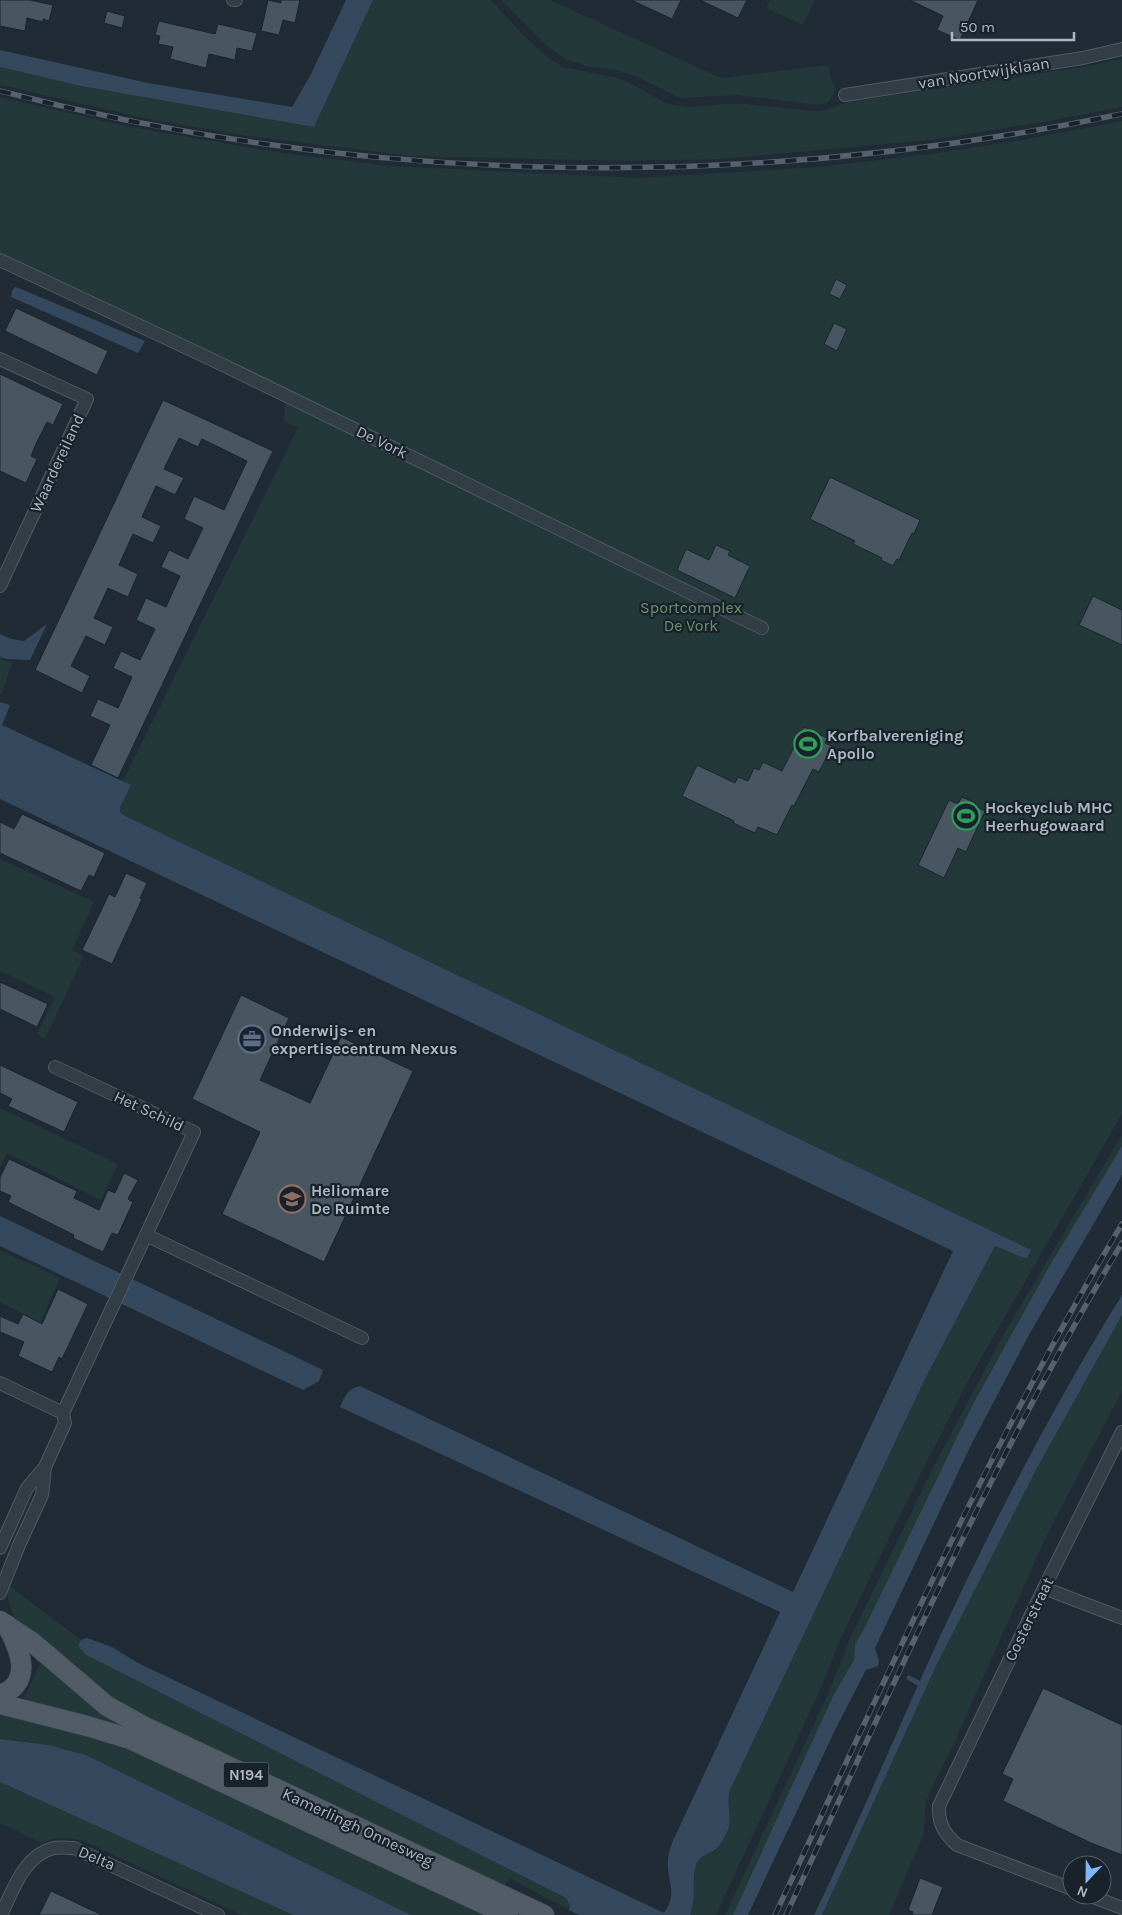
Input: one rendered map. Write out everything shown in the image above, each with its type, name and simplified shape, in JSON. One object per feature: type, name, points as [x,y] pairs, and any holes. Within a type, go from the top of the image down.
[{"type":"main road","name":"N194","points":[[0,1695],[12,1688],[19,1680],[22,1671],[18,1644],[4,1622]]},
{"type":"main road","name":"Kamerlingh Onnesweg","points":[[4,1622],[32,1642],[107,1706],[143,1726],[544,1915]]},
{"type":"main road","name":"Kamerlingh Onnesweg","points":[[0,1704],[130,1739],[508,1915]]},
{"type":"street","name":"van Noortwijklaan","points":[[845,95],[1083,58],[1122,49]]},
{"type":"street","name":"De Vork","points":[[1,262],[235,371],[762,628]]},
{"type":"street","name":"Waardereiland","points":[[0,359],[87,399],[0,586]]},
{"type":"street","name":"Het Schild","points":[[0,1548],[27,1488],[45,1467],[65,1423],[63,1413],[194,1132],[55,1067]]},
{"type":"street","points":[[146,1235],[362,1338]]},
{"type":"street","points":[[0,1383],[63,1413]]},
{"type":"street","name":"Costerstraat","points":[[1062,1885],[957,1845],[943,1830],[939,1818],[939,1806],[1122,1432]]},
{"type":"street","name":"Het Schild","points":[[0,1593],[19,1545],[42,1496],[45,1467]]},
{"type":"street","points":[[1044,1588],[1122,1618]]},
{"type":"street","name":"Delta","points":[[1,1915],[23,1872],[31,1861],[43,1852],[55,1848],[74,1848],[218,1915]]},
{"type":"green space","points":[[373,0],[491,0],[523,35],[550,59],[563,67],[628,82],[668,104],[692,107],[746,104],[812,111],[826,110],[848,102],[1083,67],[1122,59],[1122,107],[931,140],[720,159],[627,161],[411,156],[248,136],[143,118],[0,85],[0,67],[81,86],[314,127]]},
{"type":"green space","points":[[501,0],[550,0],[721,78],[829,65],[831,80],[836,89],[828,103],[819,105],[737,95],[680,98],[635,76],[606,68],[589,67],[567,60],[548,47]]},
{"type":"green space","points":[[770,0],[815,0],[803,25],[766,8]]},
{"type":"green space","name":"Sportcomplex De Vork","points":[[0,97],[130,127],[276,152],[390,166],[640,178],[818,167],[937,153],[1022,140],[1122,121],[1122,1114],[969,1379],[902,1511],[838,1644],[823,1684],[716,1915],[690,1915],[693,1902],[694,1877],[698,1861],[719,1846],[726,1832],[730,1820],[728,1801],[730,1790],[926,1377],[995,1246],[1024,1258],[106,815],[298,428],[284,421],[286,398],[0,260]]},
{"type":"green space","points":[[0,659],[12,663],[2,694],[0,694]]},
{"type":"green space","points":[[0,859],[94,902],[72,950],[84,956],[45,1039],[37,1034],[55,997],[0,971]]},
{"type":"green space","points":[[0,1108],[118,1164],[101,1200],[7,1153],[0,1168]]},
{"type":"green space","points":[[1122,1135],[1122,1146],[1047,1270],[973,1404],[855,1644],[854,1660],[834,1694],[747,1888],[733,1915],[725,1915],[829,1692],[853,1632],[934,1466],[1006,1330]]},
{"type":"green space","points":[[0,1250],[60,1278],[40,1322],[0,1302]]},
{"type":"green space","points":[[1122,1315],[1122,1391],[1045,1539],[955,1741],[926,1800],[923,1836],[889,1915],[822,1915],[936,1666],[1036,1470]]},
{"type":"green space","points":[[8,1585],[81,1640],[78,1646],[86,1655],[566,1898],[570,1906],[569,1910],[509,1878],[503,1889],[137,1718],[19,1623],[10,1605]]},
{"type":"green space","points":[[43,1657],[151,1736],[22,1703]]},
{"type":"green space","points":[[0,1710],[114,1740],[484,1912],[483,1915],[411,1915],[86,1755],[49,1745],[0,1739]]},
{"type":"green space","points":[[0,1782],[293,1915],[241,1915],[84,1841],[62,1838],[41,1843],[0,1823]]},
{"type":"water","points":[[346,0],[373,0],[314,127],[81,86],[0,67],[0,50],[148,83],[292,107],[310,76]]},
{"type":"water","points":[[15,287],[145,341],[138,353],[11,297]]},
{"type":"water","points":[[47,624],[30,660],[0,657],[0,634],[24,641]]},
{"type":"water","points":[[0,702],[10,705],[2,725],[131,785],[120,807],[120,812],[123,815],[1031,1250],[1027,1258],[1024,1258],[995,1246],[926,1377],[730,1790],[728,1801],[730,1821],[727,1832],[718,1847],[702,1857],[696,1865],[690,1915],[579,1915],[569,1910],[570,1906],[566,1898],[86,1655],[78,1646],[81,1640],[87,1638],[112,1647],[138,1663],[664,1913],[671,1899],[668,1859],[672,1843],[780,1612],[340,1407],[349,1391],[360,1386],[793,1592],[953,1251],[0,799]]},
{"type":"water","points":[[1122,1146],[1122,1175],[1030,1333],[972,1443],[875,1648],[879,1661],[878,1666],[866,1670],[836,1728],[748,1915],[733,1915],[834,1694],[854,1660],[855,1644],[973,1404],[1047,1270]]},
{"type":"water","points":[[0,1216],[323,1370],[319,1381],[303,1390],[0,1246]]},
{"type":"water","points":[[1122,1295],[1122,1315],[1036,1470],[936,1666],[822,1915],[814,1915],[983,1546],[1073,1377]]},
{"type":"water","points":[[0,1739],[49,1745],[86,1755],[411,1915],[293,1915],[0,1782]]},
{"type":"building","points":[[0,0],[30,0],[53,5],[49,21],[43,19],[43,22],[27,18],[25,31],[0,26]]},
{"type":"building","points":[[268,0],[281,3],[281,0],[300,0],[295,23],[283,20],[279,35],[261,31]]},
{"type":"building","points":[[631,0],[681,0],[672,19]]},
{"type":"building","points":[[700,0],[747,0],[738,18]]},
{"type":"building","points":[[910,0],[978,0],[960,40],[937,30],[943,16]]},
{"type":"building","points":[[107,11],[125,16],[122,28],[104,23]]},
{"type":"building","points":[[159,21],[215,34],[218,24],[257,33],[252,51],[237,48],[235,60],[209,54],[206,68],[170,59],[173,47],[158,44],[160,36],[155,35]]},
{"type":"building","points":[[836,279],[847,285],[840,299],[829,294]]},
{"type":"building","points":[[16,308],[108,351],[97,375],[5,331]]},
{"type":"building","points":[[834,323],[847,329],[837,351],[824,344]]},
{"type":"building","points":[[0,374],[63,404],[53,425],[47,422],[36,444],[31,456],[37,459],[26,483],[0,471]]},
{"type":"building","points":[[163,400],[273,451],[118,778],[91,765],[110,725],[90,716],[98,699],[118,708],[132,677],[113,668],[121,651],[140,660],[155,629],[136,620],[146,598],[166,607],[180,576],[161,567],[169,550],[188,559],[203,528],[184,519],[194,496],[224,510],[247,461],[202,439],[198,447],[179,438],[164,469],[184,478],[175,495],[156,486],[142,517],[161,526],[153,543],[133,534],[119,565],[138,574],[128,597],[108,588],[94,618],[113,627],[105,645],[86,636],[71,666],[90,676],[82,693],[35,670]]},
{"type":"building","points":[[830,477],[920,520],[899,560],[897,559],[893,566],[881,560],[882,558],[853,544],[855,541],[810,519]]},
{"type":"building","points":[[716,545],[730,551],[728,555],[750,566],[735,598],[677,570],[686,549],[709,560]]},
{"type":"building","points":[[1093,596],[1122,610],[1122,645],[1079,625]]},
{"type":"building","points":[[804,727],[827,738],[825,743],[832,746],[819,772],[813,769],[777,835],[758,827],[755,833],[682,796],[697,765],[735,783],[738,777],[748,781],[754,768],[759,770],[763,762],[782,771]]},
{"type":"building","points":[[962,797],[976,803],[974,806],[985,811],[966,852],[958,848],[944,878],[918,865],[949,800],[958,804]]},
{"type":"building","points":[[22,814],[105,853],[94,877],[89,875],[81,891],[0,853],[0,822],[14,829]]},
{"type":"building","points":[[126,873],[147,883],[140,898],[142,899],[112,964],[82,950],[109,894],[115,897]]},
{"type":"building","points":[[0,982],[48,1004],[37,1027],[0,1009]]},
{"type":"building","points":[[241,995],[289,1018],[260,1080],[310,1103],[341,1037],[413,1071],[324,1262],[222,1214],[260,1132],[192,1099]]},
{"type":"building","points":[[0,1065],[78,1102],[64,1132],[8,1106],[12,1099],[0,1093]]},
{"type":"building","points":[[9,1159],[77,1191],[74,1198],[99,1210],[108,1190],[115,1193],[124,1173],[138,1180],[128,1199],[133,1202],[118,1235],[112,1233],[103,1252],[73,1238],[74,1235],[8,1202],[11,1196],[0,1191],[0,1177]]},
{"type":"building","points":[[58,1289],[88,1304],[62,1359],[59,1357],[52,1372],[18,1356],[24,1342],[0,1332],[0,1316],[18,1324],[23,1314],[42,1324]]},
{"type":"building","points":[[1043,1688],[1122,1725],[1122,1855],[1091,1843],[1003,1801],[1013,1779],[1002,1774]]},
{"type":"building","points":[[920,1878],[943,1887],[932,1915],[912,1915],[913,1912],[908,1910]]},
{"type":"building","points":[[51,1891],[102,1915],[39,1915]]},
{"type":"waterway","points":[[909,1678],[922,1685]]},
{"type":"railway","points":[[0,91],[139,123],[279,146],[419,161],[560,167],[700,166],[841,156],[982,139],[1122,114]]},
{"type":"railway","points":[[775,1915],[898,1652],[983,1478],[1027,1392],[1122,1224]]},
{"type":"railway","points":[[786,1915],[905,1659],[987,1490],[1075,1324],[1122,1243]]},
{"type":"place","name":"Korfbalvereniging Apollo","points":[[808,744]]},
{"type":"place","name":"Hockeyclub MHC Heerhugowaard","points":[[966,816]]},
{"type":"place","name":"Onderwijs- en expertisecentrum Nexus","points":[[252,1039]]},
{"type":"place","name":"Heliomare De Ruimte","points":[[292,1199]]}]
